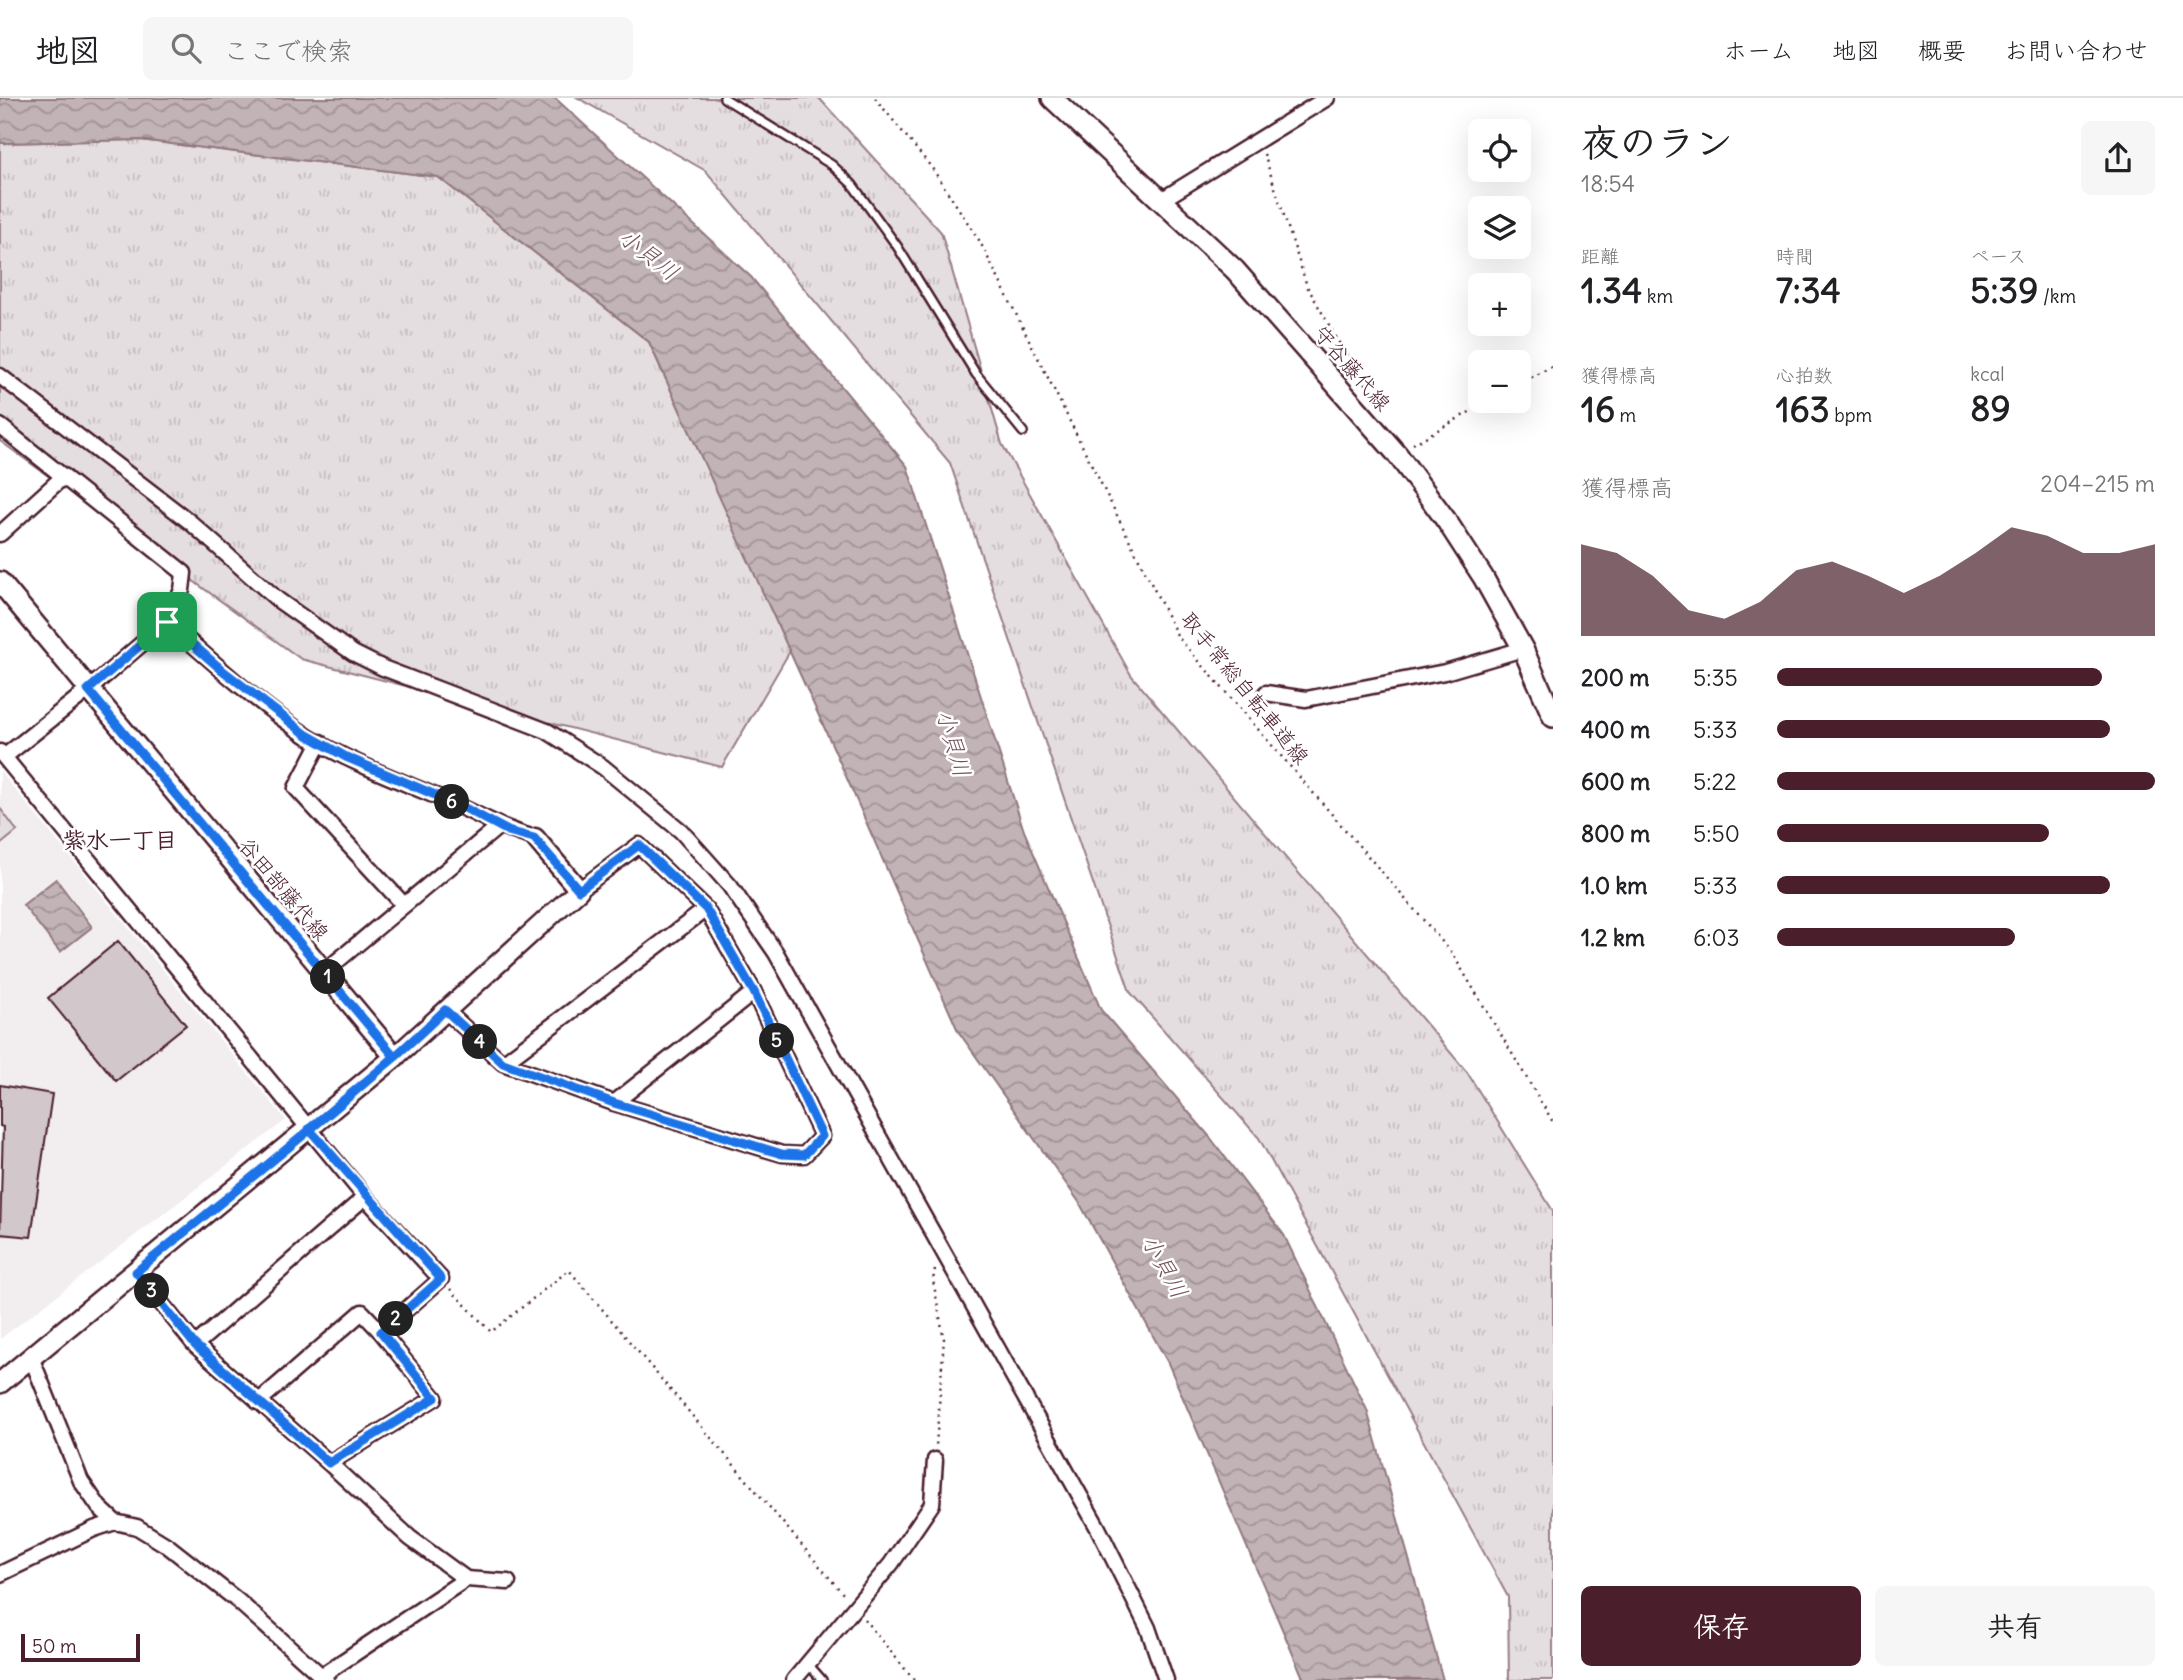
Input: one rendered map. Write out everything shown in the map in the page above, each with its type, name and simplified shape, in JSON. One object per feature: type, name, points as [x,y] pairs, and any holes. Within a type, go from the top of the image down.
[{"type":"main road","name":"守谷藤代線","points":[[1052,98],[1163,199],[1235,270],[1396,454],[1446,520],[1523,649],[1553,717]]},
{"type":"main road","name":"谷田部藤代線","points":[[0,582],[395,1057]]},
{"type":"main road","points":[[0,1383],[395,1057]]},
{"type":"street","points":[[1163,199],[1327,98]]},
{"type":"street","points":[[0,376],[190,522],[278,600],[353,653],[383,668],[547,731],[603,768],[681,831],[730,886],[776,953],[1098,1528],[1148,1628],[1166,1680]]},
{"type":"street","points":[[0,426],[184,573],[182,590],[167,622],[88,690],[2,754],[365,1196],[441,1279],[381,1332]]},
{"type":"street","points":[[0,534],[64,476]]},
{"type":"street","points":[[167,622],[222,670],[320,743],[499,827],[534,838],[579,890]]},
{"type":"street","points":[[1266,693],[1306,699],[1445,672],[1523,649]]},
{"type":"street","points":[[320,743],[296,788],[404,905]]},
{"type":"street","points":[[324,972],[499,827]]},
{"type":"street","points":[[395,1057],[445,1010],[579,890],[639,845],[706,909],[754,992],[822,1136],[804,1155],[782,1154],[614,1103],[503,1063],[445,1010]]},
{"type":"street","points":[[503,1063],[706,909]]},
{"type":"street","points":[[614,1103],[754,992]]},
{"type":"street","points":[[195,1345],[365,1196]]},
{"type":"street","points":[[136,1272],[195,1345],[410,1538],[466,1579],[508,1581]]},
{"type":"street","points":[[258,1402],[362,1312],[435,1398],[329,1463]]},
{"type":"street","points":[[31,1357],[81,1481],[90,1497],[115,1522]]},
{"type":"street","points":[[794,1680],[891,1564],[932,1504],[935,1460]]},
{"type":"street","points":[[0,1574],[94,1529],[115,1522],[137,1527],[168,1546],[238,1601],[324,1678],[466,1579]]},
{"type":"lane","points":[[724,98],[832,165],[852,184],[897,246],[976,374],[1023,432]]},
{"type":"lane","points":[[807,1664],[822,1680]]},
{"type":"path","name":"取手常総自転車道線","points":[[875,98],[932,168],[979,240],[1178,637],[1452,954],[1553,1122]]},
{"type":"path","points":[[1260,139],[1307,286],[1342,348],[1386,414]]},
{"type":"path","points":[[1531,378],[1553,366]]},
{"type":"path","points":[[1396,454],[1468,413]]},
{"type":"path","points":[[935,1460],[944,1339],[933,1280],[940,1244]]},
{"type":"path","points":[[441,1279],[491,1332],[569,1270],[914,1680]]},
{"type":"shaded area","points":[[0,771],[286,1120],[0,1339]]},
{"type":"green space","points":[[578,98],[819,98],[941,232],[1002,444],[1131,675],[1467,1072],[1553,1211],[1553,1680],[1509,1680],[1508,1597],[1259,1138],[1130,992],[950,463],[706,171]]},
{"type":"green space","points":[[140,140],[438,177],[649,342],[790,651],[722,767],[301,659],[0,441],[0,143]]},
{"type":"green space","points":[[0,808],[17,831],[0,845]]},
{"type":"water","name":"小貝川","points":[[0,98],[555,98],[751,277],[907,466],[1024,831],[1101,1010],[1209,1136],[1284,1235],[1367,1410],[1443,1680],[1304,1680],[1168,1363],[1079,1202],[958,1031],[834,749],[649,342],[438,177],[140,140],[0,143]]},
{"type":"water","points":[[56,879],[92,927],[60,952],[23,905]]},
{"type":"building","points":[[118,941],[186,1025],[116,1081],[48,998]]},
{"type":"building","points":[[0,1085],[52,1094],[31,1237],[0,1234],[3,1127],[0,1126]]},
{"type":"district","name":"紫水一丁目","points":[[120,839]]},
{"type":"route","points":[[167,622],[88,690],[395,1057],[309,1129],[365,1196],[441,1279],[381,1332],[435,1398],[329,1463],[195,1345],[136,1272],[309,1129],[378,1072],[395,1057],[445,1010],[503,1063],[614,1103],[782,1154],[804,1155],[822,1136],[754,992],[706,909],[639,845],[579,890],[534,838],[508,831],[461,806],[346,757],[307,735],[222,670],[167,622]]}]
